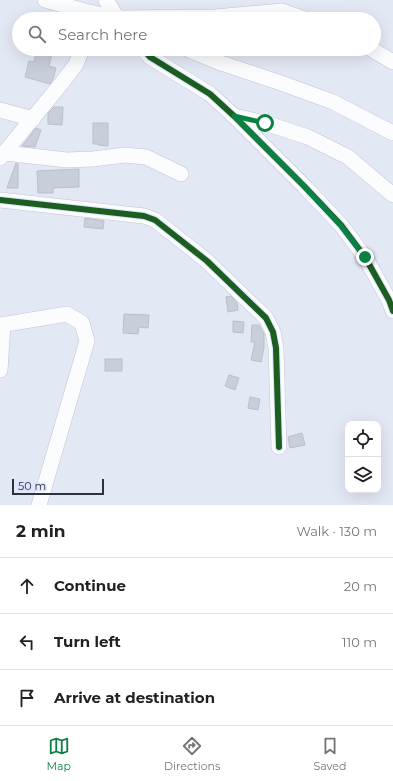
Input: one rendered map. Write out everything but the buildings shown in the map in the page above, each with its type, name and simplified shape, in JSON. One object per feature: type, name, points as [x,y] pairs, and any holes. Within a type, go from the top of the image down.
[{"type":"street","points":[[45,0],[83,12]]},
{"type":"street","points":[[106,0],[113,12]]},
{"type":"street","points":[[271,12],[285,12]]},
{"type":"street","points":[[381,55],[393,62]]},
{"type":"street","points":[[3,156],[61,84],[76,64],[79,56]]},
{"type":"street","points":[[149,56],[210,94],[304,186],[340,225],[365,257],[389,300],[393,311]]},
{"type":"street","points":[[204,56],[334,102],[393,133]]},
{"type":"street","points":[[0,110],[33,119]]},
{"type":"street","points":[[234,116],[265,123],[308,137],[348,157],[393,195]]},
{"type":"street","points":[[3,156],[67,160],[93,159],[125,155],[146,157],[181,174]]},
{"type":"street","points":[[0,200],[144,216],[155,220],[207,261],[266,318],[273,332],[276,348],[279,447]]},
{"type":"street","points":[[0,370],[1,325],[67,314],[82,323],[87,342],[39,505]]},
{"type":"cycle path","points":[[149,56],[210,94],[304,186],[341,225],[365,257],[389,300],[393,311]]},
{"type":"cycle path","points":[[0,200],[144,216],[155,220],[207,261],[266,318],[273,332],[276,348],[279,447]]},
{"type":"route","points":[[265,123],[234,116],[304,186],[340,225],[365,257]]}]
